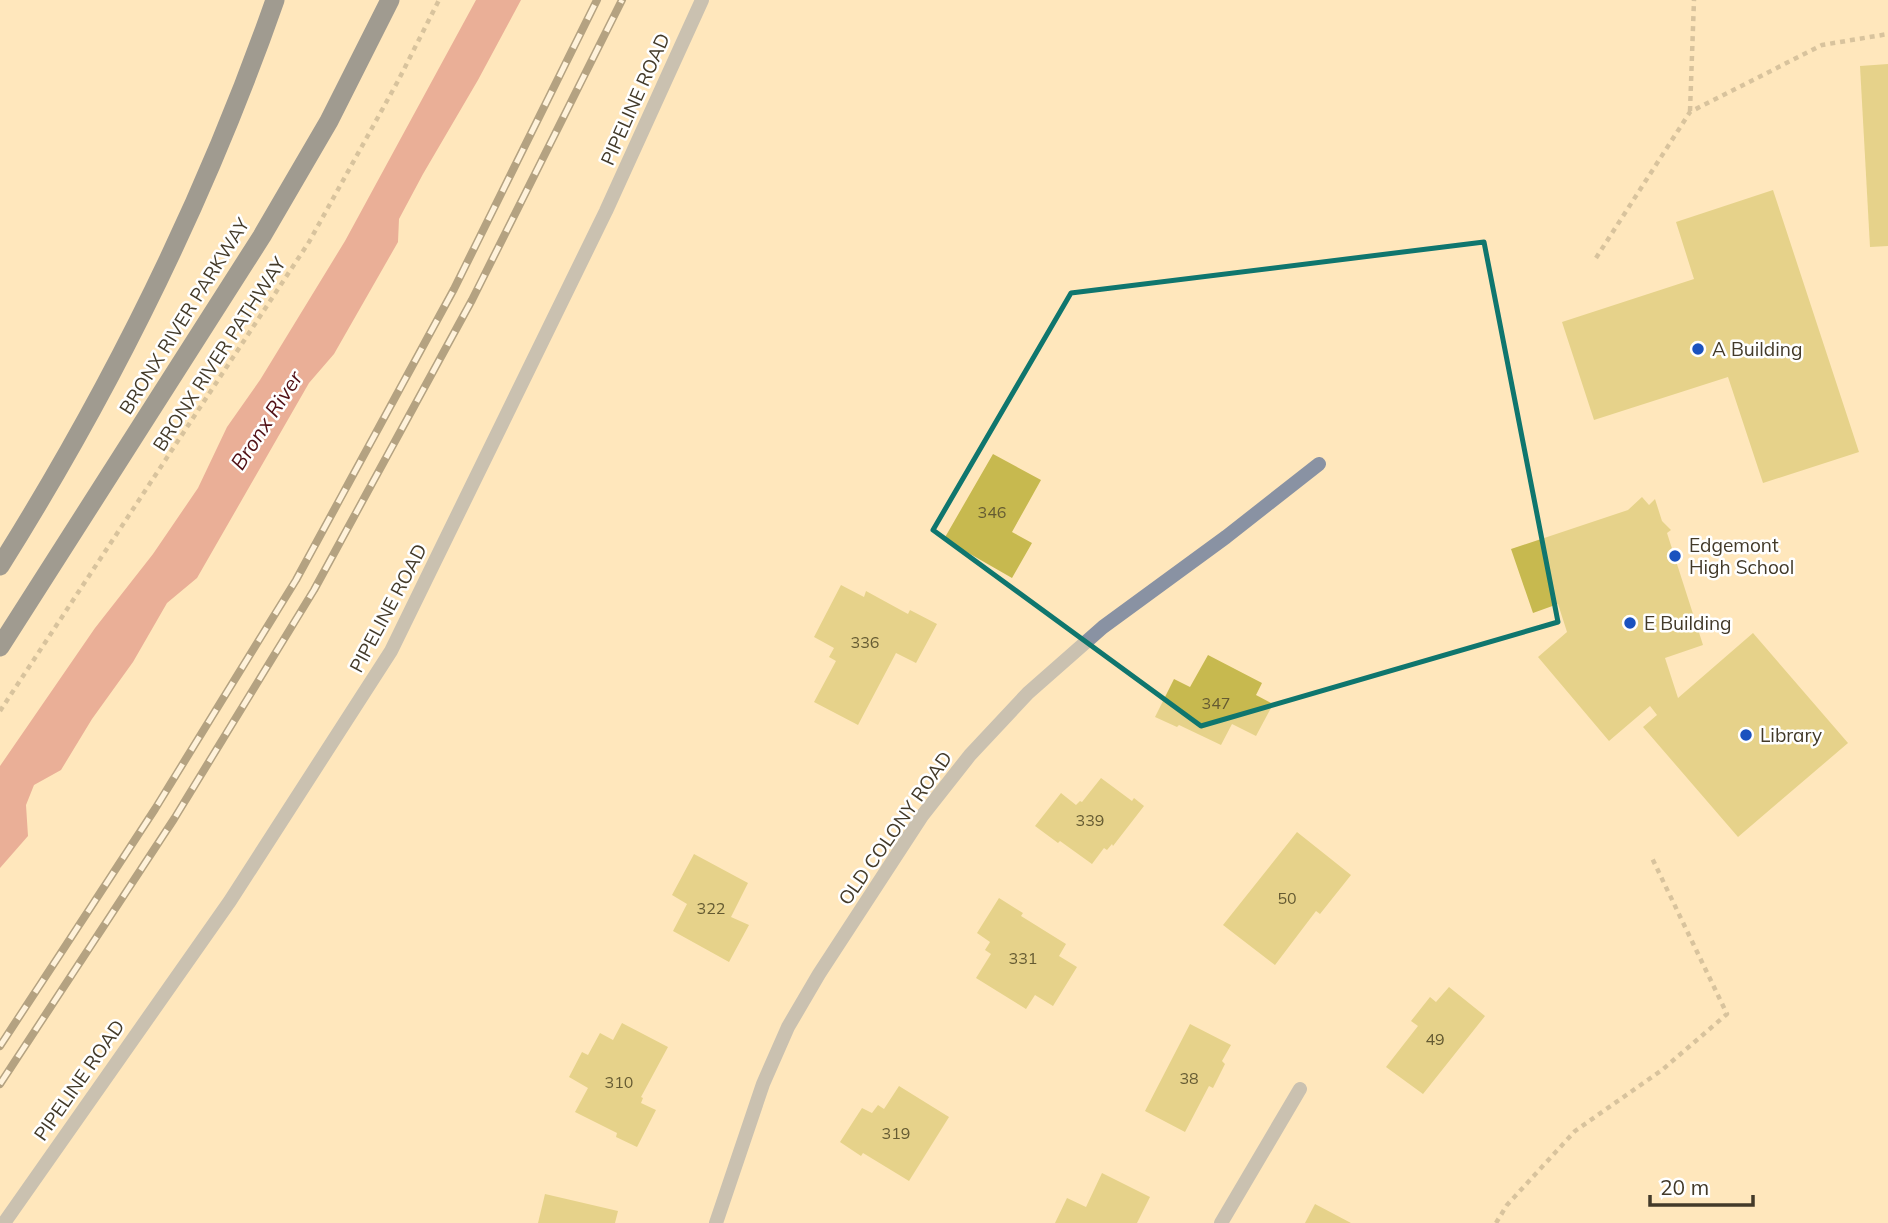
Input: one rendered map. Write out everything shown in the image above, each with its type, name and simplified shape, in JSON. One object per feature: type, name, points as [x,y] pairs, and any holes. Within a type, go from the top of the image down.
[{"type":"highway","name":"BRONX RIVER PARKWAY","points":[[0,566],[77,435],[165,265],[216,151],[275,0]]},
{"type":"highway","name":"BRONX RIVER PARKWAY","points":[[0,647],[262,236],[329,121],[390,0]]},
{"type":"street","name":"PIPELINE ROAD","points":[[4,1223],[230,901],[391,651],[606,211],[702,0]]},
{"type":"street","name":"OLD COLONY ROAD","points":[[716,1223],[763,1084],[788,1027],[914,827],[970,755],[1028,693],[1103,627],[1226,537],[1319,464]]},
{"type":"street","points":[[1221,1223],[1300,1089]]},
{"type":"path","name":"BRONX RIVER PATHWAY","points":[[0,710],[309,242],[439,0]]},
{"type":"path","points":[[1690,112],[1694,0]]},
{"type":"path","points":[[1596,258],[1690,112],[1822,45],[1888,34]]},
{"type":"path","points":[[1496,1223],[1507,1205],[1575,1131],[1662,1070],[1727,1014],[1651,856]]},
{"type":"highlighted area","points":[[1484,242],[1558,622],[1201,726],[933,530],[1071,293]]},
{"type":"water","name":"Bronx River","points":[[476,0],[521,0],[399,219],[398,242],[334,354],[309,383],[197,578],[167,603],[133,662],[92,719],[61,770],[34,785],[26,805],[28,836],[0,868],[0,766],[95,628],[153,554],[198,488],[227,427],[260,380],[345,241]]},
{"type":"building","points":[[1888,64],[1888,246],[1870,247],[1860,66]]},
{"type":"building","name":"A Building","points":[[1773,190],[1859,452],[1763,483],[1728,377],[1594,420],[1562,322],[1694,279],[1676,222]]},
{"type":"building","points":[[993,454],[1041,480],[1012,532],[1032,543],[1012,578],[944,539]]},
{"type":"building","points":[[1642,497],[1649,505],[1655,499],[1662,521],[1671,530],[1667,533],[1703,645],[1665,658],[1678,698],[1753,633],[1848,743],[1738,837],[1643,727],[1657,715],[1650,706],[1609,741],[1538,657],[1567,632],[1558,604],[1533,613],[1511,549],[1628,510]]},
{"type":"building","points":[[841,585],[864,597],[866,591],[908,614],[910,610],[937,624],[916,663],[896,653],[858,725],[814,702],[836,661],[829,657],[834,648],[814,637]]},
{"type":"building","points":[[1208,655],[1262,683],[1256,695],[1273,704],[1256,736],[1232,724],[1221,745],[1155,717],[1174,679],[1190,687]]},
{"type":"building","points":[[1101,778],[1132,801],[1134,798],[1144,806],[1113,846],[1112,844],[1107,850],[1104,848],[1092,864],[1035,826],[1061,793],[1076,805],[1082,802]]},
{"type":"building","points":[[1297,832],[1351,875],[1320,914],[1316,911],[1275,965],[1223,925]]},
{"type":"building","points":[[694,854],[748,883],[731,917],[749,925],[729,962],[673,931],[687,904],[672,895]]},
{"type":"building","points":[[999,898],[1023,913],[1021,916],[1066,944],[1059,956],[1077,967],[1053,1006],[1035,995],[1026,1009],[976,978],[991,954],[985,950],[990,942],[977,933]]},
{"type":"building","points":[[1449,987],[1485,1016],[1423,1094],[1386,1067],[1418,1026],[1411,1021],[1430,997],[1436,1002]]},
{"type":"building","points":[[622,1023],[668,1047],[641,1097],[641,1103],[656,1110],[637,1147],[616,1137],[617,1133],[575,1112],[588,1088],[569,1077],[582,1052],[588,1055],[600,1033],[613,1040]]},
{"type":"building","points":[[1190,1024],[1231,1045],[1222,1061],[1225,1064],[1213,1088],[1209,1086],[1185,1132],[1145,1111]]},
{"type":"building","points":[[899,1086],[949,1117],[909,1181],[840,1142],[862,1108],[872,1113],[878,1105],[884,1109]]},
{"type":"building","points":[[1102,1173],[1150,1197],[1137,1223],[1055,1223],[1067,1198],[1086,1207]]},
{"type":"building","points":[[545,1194],[618,1211],[615,1223],[538,1223]]},
{"type":"building","points":[[1315,1204],[1351,1223],[1305,1223]]},
{"type":"railway","points":[[0,1046],[155,809],[296,580],[454,289],[597,0]]},
{"type":"railway","points":[[0,1084],[174,819],[314,590],[472,300],[622,0]]},
{"type":"place","name":"A Building","points":[[1698,349]]},
{"type":"place","name":"Edgemont High School","points":[[1675,556]]},
{"type":"place","name":"E Building","points":[[1630,623]]},
{"type":"place","name":"Library","points":[[1746,735]]}]
